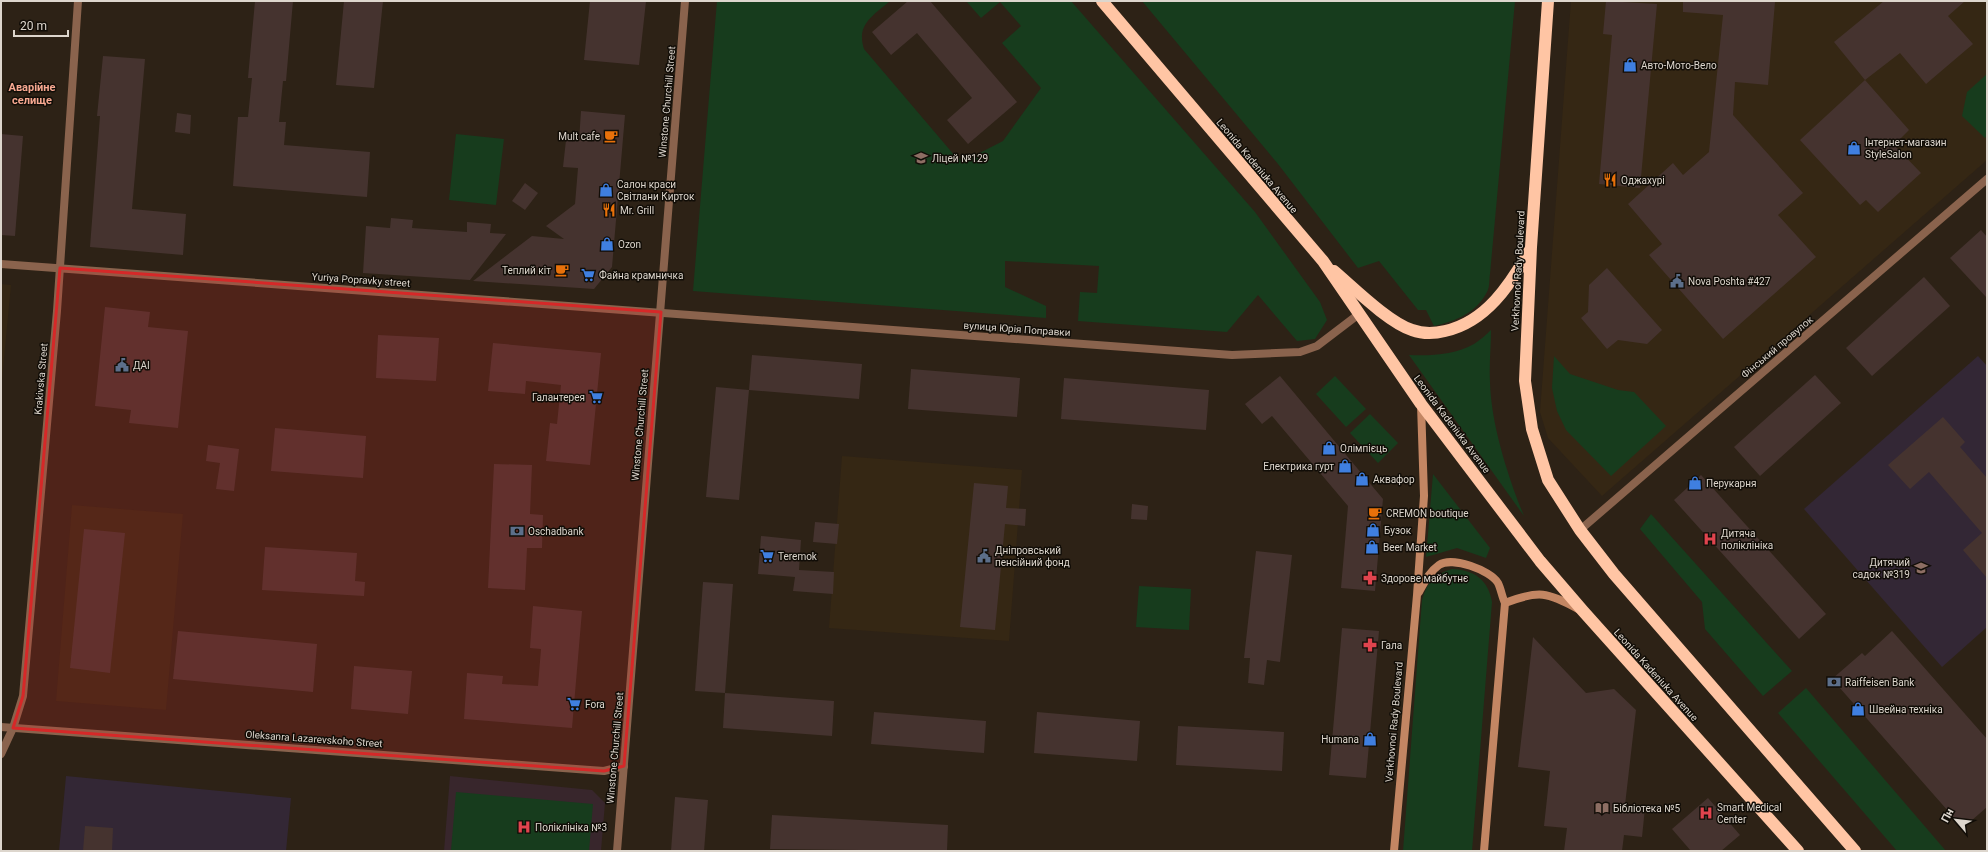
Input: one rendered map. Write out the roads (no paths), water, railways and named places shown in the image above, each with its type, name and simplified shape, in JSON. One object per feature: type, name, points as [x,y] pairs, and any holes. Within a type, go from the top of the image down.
[{"type":"highway","name":"Leonida Kadeniuka Avenue","points":[[1102,1],[1323,261],[1421,404],[1540,562],[1798,851]]},
{"type":"highway","name":"Verkhovnoi Rady Boulevard","points":[[1548,1],[1531,247],[1525,381],[1532,429],[1548,480],[1580,530]]},
{"type":"highway","points":[[1323,261],[1389,317],[1411,330],[1432,334],[1454,329],[1469,323],[1486,310],[1519,270],[1531,247]]},
{"type":"highway","points":[[1580,530],[1614,574],[1855,851]]},
{"type":"street","name":"Krakivska Street","points":[[1,754],[14,728],[23,696],[60,268],[78,1]]},
{"type":"street","name":"Winstone Churchill Street","points":[[617,851],[652,389],[661,312],[685,1]]},
{"type":"street","name":"Фінський провулок","points":[[1580,530],[1985,184]]},
{"type":"street","points":[[1,264],[60,268]]},
{"type":"street","name":"Yuriya Popravky street","points":[[60,268],[661,312]]},
{"type":"street","name":"вулиця Юрія Поправки","points":[[661,312],[1232,356],[1300,352],[1317,346],[1359,314]]},
{"type":"street","name":"Verkhovnoi Rady Boulevard","points":[[1394,851],[1417,595],[1424,496],[1421,404]]},
{"type":"street","name":"Verkhovnoi Rady Boulevard","points":[[1417,595],[1431,571],[1440,564],[1453,562],[1467,564],[1487,574],[1497,582],[1504,604],[1484,851]]},
{"type":"street","points":[[1504,604],[1520,597],[1539,594],[1558,598],[1583,611]]},
{"type":"street","name":"Oleksanra Lazarevskoho Street","points":[[1,727],[604,771],[624,766]]},
{"type":"place","name":"Авто-Мото-Вело","points":[[1630,65]]},
{"type":"place","name":"Mult cafe","points":[[611,136]]},
{"type":"place","name":"Інтернет-магазин StyleSalon","points":[[1854,148]]},
{"type":"place","name":"Ліцей №129","points":[[921,158]]},
{"type":"place","name":"Оджахурі","points":[[1610,180]]},
{"type":"place","name":"Салон краси Світлани Кирток","points":[[606,190]]},
{"type":"place","name":"Mr. Grill","points":[[609,210]]},
{"type":"place","name":"Ozon","points":[[607,244]]},
{"type":"place","name":"Теплий кіт","points":[[562,270]]},
{"type":"place","name":"Файна крамничка","points":[[588,275]]},
{"type":"place","name":"Nova Poshta #427","points":[[1677,281]]},
{"type":"place","name":"ДАІ","points":[[122,365]]},
{"type":"place","name":"Галантерея","points":[[596,397]]},
{"type":"place","name":"Олімпієць","points":[[1329,448]]},
{"type":"place","name":"Електрика гурт","points":[[1345,466]]},
{"type":"place","name":"Аквафор","points":[[1362,479]]},
{"type":"place","name":"Перукарня","points":[[1695,483]]},
{"type":"place","name":"CREMON boutique","points":[[1375,513]]},
{"type":"place","name":"Бузок","points":[[1373,530]]},
{"type":"place","name":"Oschadbank","points":[[517,531]]},
{"type":"place","name":"Дитяча поліклініка","points":[[1710,539]]},
{"type":"place","name":"Beer Market","points":[[1372,547]]},
{"type":"place","name":"Teremok","points":[[767,556]]},
{"type":"place","name":"Дніпровський пенсійний фонд","points":[[984,556]]},
{"type":"place","name":"Дитячий садок №319","points":[[1921,568]]},
{"type":"place","name":"Здорове майбутнє","points":[[1370,578]]},
{"type":"place","name":"Гала","points":[[1370,645]]},
{"type":"place","name":"Raiffeisen Bank","points":[[1834,682]]},
{"type":"place","name":"Fora","points":[[574,704]]},
{"type":"place","name":"Швейна техніка","points":[[1858,709]]},
{"type":"place","name":"Humana","points":[[1370,739]]},
{"type":"place","name":"Бібліотека №5","points":[[1602,808]]},
{"type":"place","name":"Smart Medical Center","points":[[1706,813]]},
{"type":"place","name":"Поліклініка №3","points":[[524,827]]},
{"type":"district","name":"Аварійне селище","points":[[32,93]]}]
